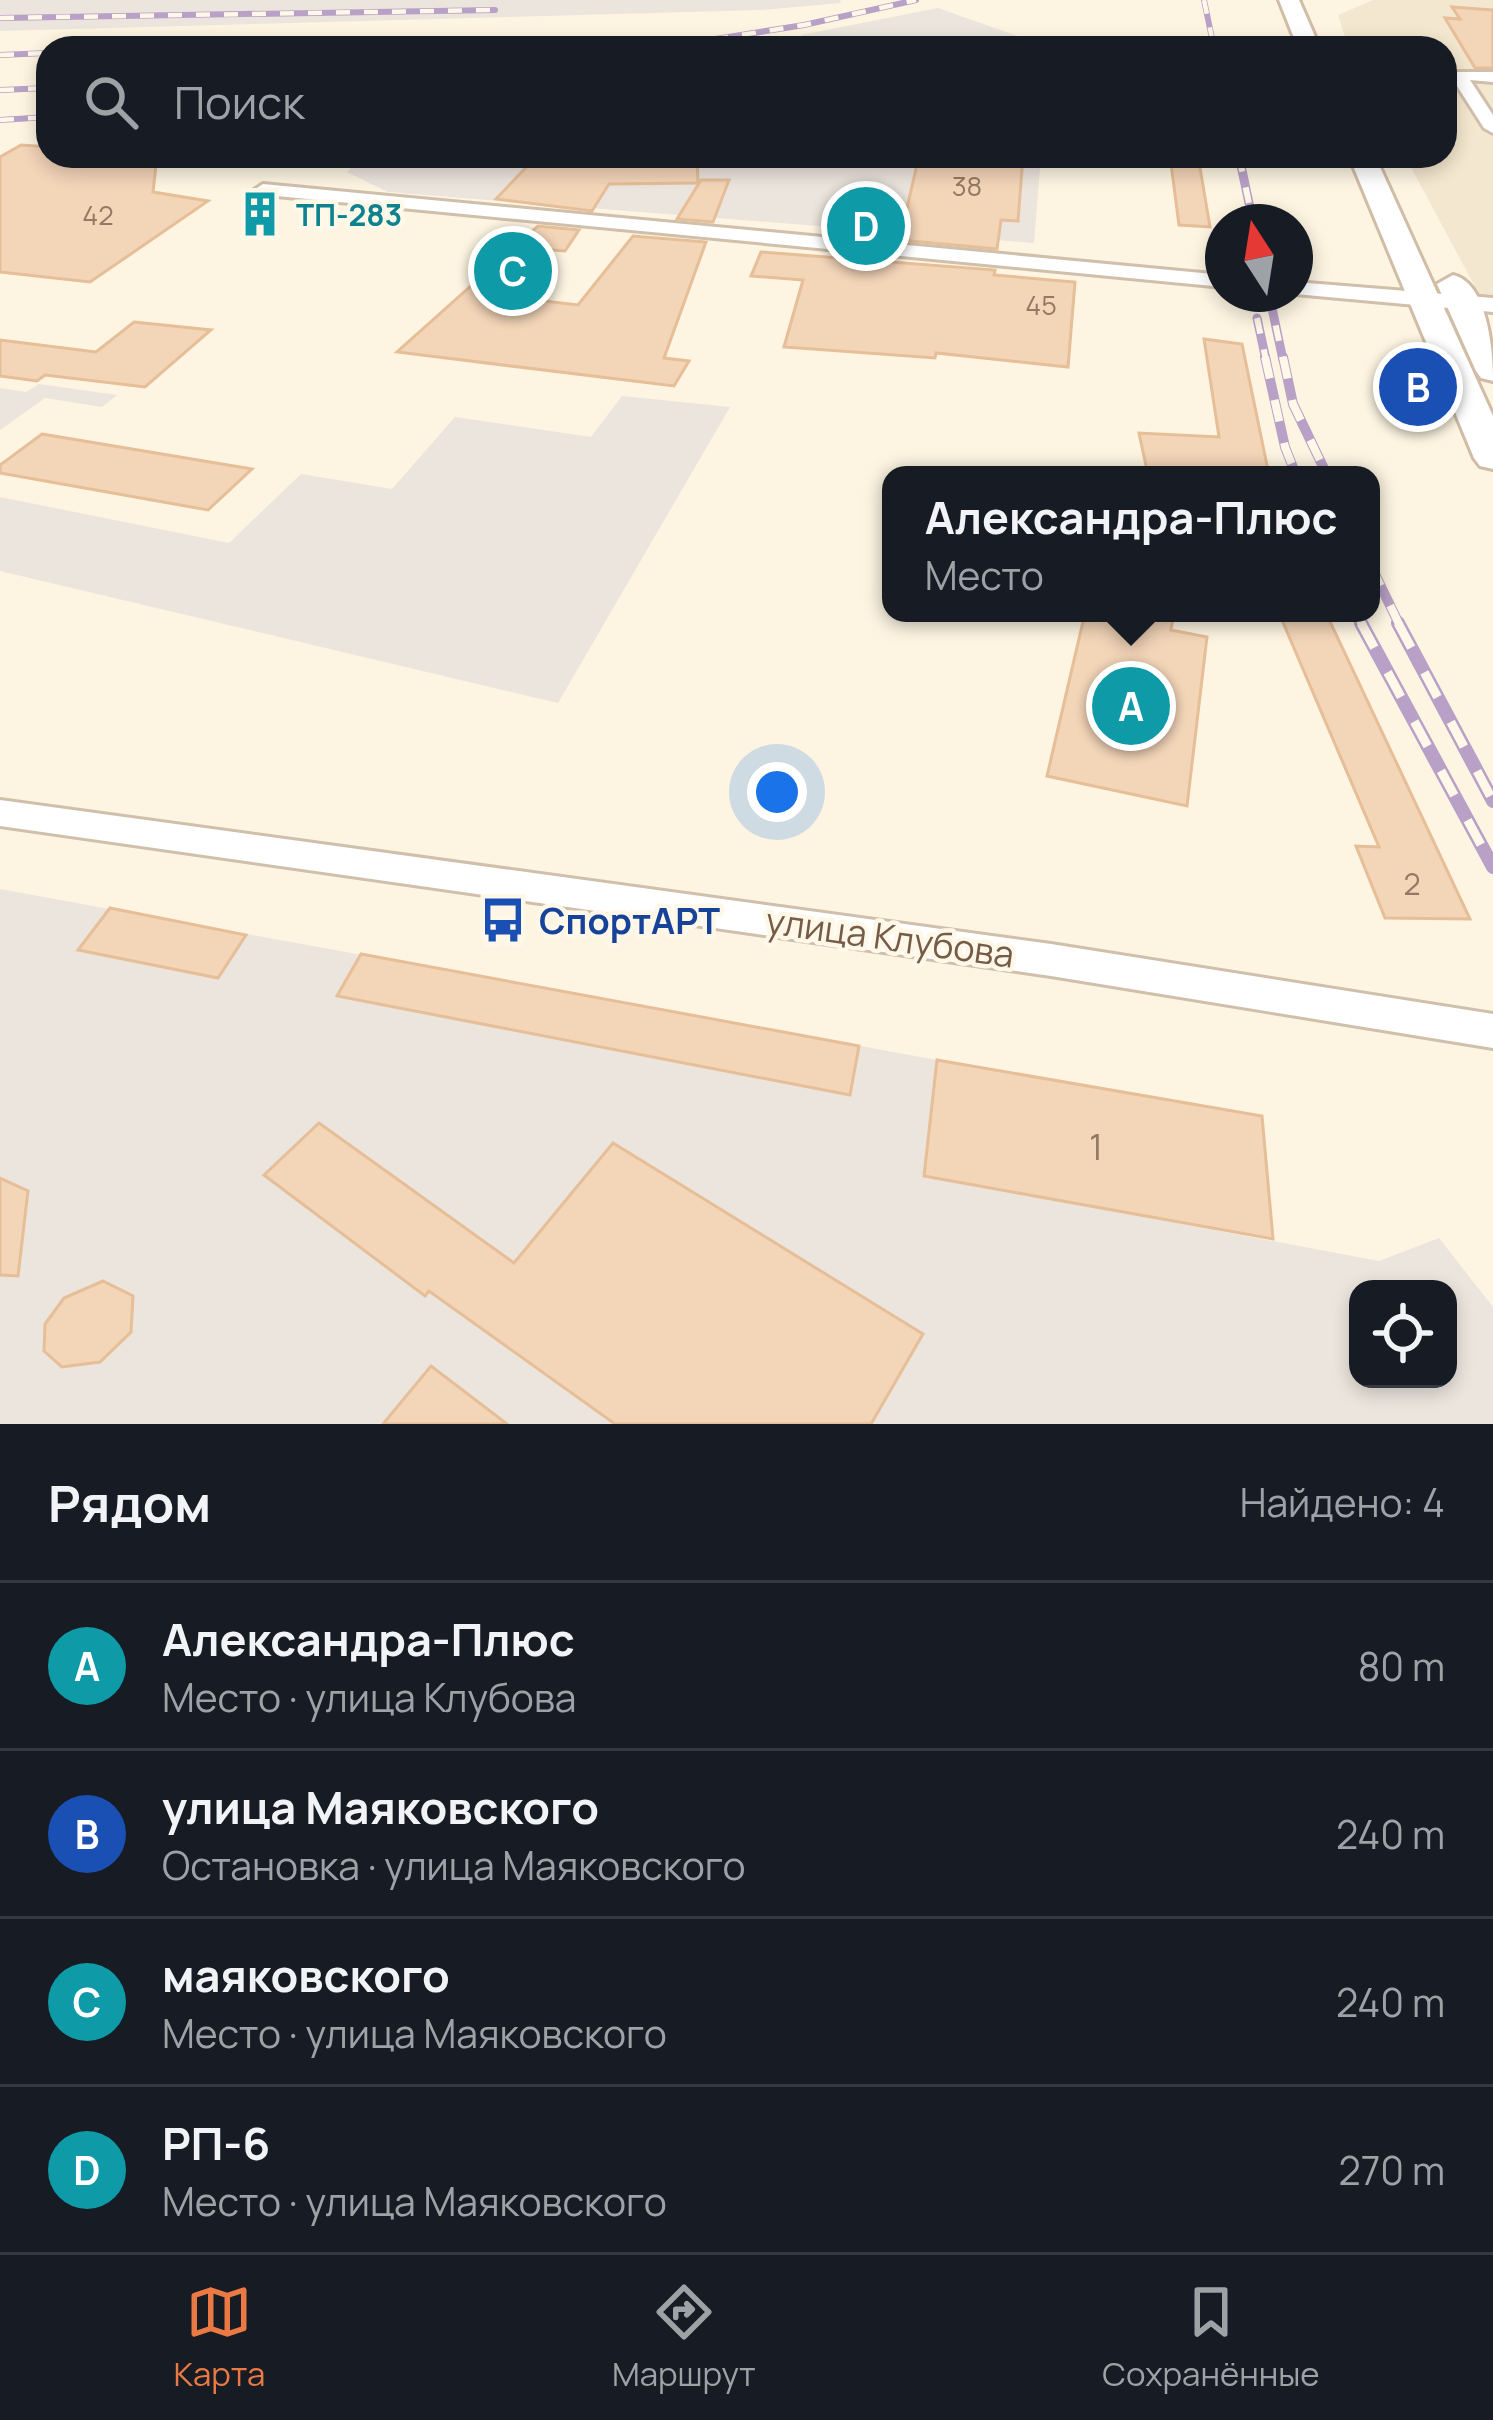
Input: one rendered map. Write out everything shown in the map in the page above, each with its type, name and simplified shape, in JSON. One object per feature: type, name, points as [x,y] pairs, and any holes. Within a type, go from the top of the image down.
[{"type":"main road","points":[[1288,0],[1304,36]]},
{"type":"main road","points":[[1316,5],[1327,36]]},
{"type":"main road","points":[[1370,168],[1460,302],[1493,458]]},
{"type":"main road","points":[[1396,168],[1420,215]]},
{"type":"main road","points":[[1438,252],[1493,371]]},
{"type":"street","points":[[1493,77],[1458,75],[1493,128]]},
{"type":"street","points":[[263,190],[1205,279]]},
{"type":"street","points":[[1313,290],[1460,302]]},
{"type":"street","name":"улица Клубова","points":[[0,813],[1051,960],[1493,1031]]},
{"type":"shaded area","points":[[0,0],[841,3],[761,10],[0,31]]},
{"type":"shaded area","points":[[1373,0],[1493,0],[1493,74],[1457,72],[1457,36],[1345,36],[1338,15]]},
{"type":"shaded area","points":[[938,8],[1017,36],[802,36]]},
{"type":"shaded area","points":[[1457,78],[1493,80],[1493,299],[1481,298],[1411,168],[1457,168]]},
{"type":"shaded area","points":[[351,168],[1040,168],[1034,243],[388,192],[347,172]]},
{"type":"shaded area","points":[[39,384],[117,395],[102,407],[45,398],[0,430],[0,388],[26,392]]},
{"type":"shaded area","points":[[622,396],[730,407],[558,703],[0,571],[0,497],[229,543],[301,474],[392,489],[455,417],[591,437]]},
{"type":"shaded area","points":[[0,889],[937,1060],[925,1176],[1379,1261],[1439,1238],[1493,1307],[1493,1424],[0,1424]]},
{"type":"building","points":[[1452,7],[1493,10],[1493,68],[1475,68],[1445,18],[1460,19]]},
{"type":"building","points":[[21,145],[36,146],[36,168],[156,168],[153,192],[208,201],[90,282],[0,272],[0,157]]},
{"type":"building","points":[[526,168],[697,168],[698,183],[609,184],[592,211],[496,199]]},
{"type":"building","points":[[916,168],[1022,168],[1018,221],[1001,220],[997,249],[836,234],[841,220],[903,225]]},
{"type":"building","points":[[1172,168],[1200,168],[1205,227],[1179,225]]},
{"type":"building","points":[[701,180],[729,180],[713,222],[677,219]]},
{"type":"building","points":[[538,226],[579,230],[565,251],[553,250],[511,297],[578,305],[633,236],[706,242],[664,358],[689,361],[674,386],[397,352]]},
{"type":"building","points":[[761,252],[995,270],[994,275],[1075,282],[1068,367],[936,353],[935,358],[784,347],[803,280],[751,276]]},
{"type":"building","points":[[134,322],[211,330],[145,387],[45,375],[37,381],[0,376],[0,340],[96,352]]},
{"type":"building","points":[[1204,339],[1242,344],[1267,466],[1146,466],[1139,433],[1219,437]]},
{"type":"building","points":[[42,434],[252,469],[208,510],[0,473],[0,465]]},
{"type":"building","points":[[1083,622],[1172,622],[1171,630],[1207,637],[1187,806],[1047,776]]},
{"type":"building","points":[[1283,622],[1330,622],[1470,919],[1385,918],[1356,846],[1379,847]]},
{"type":"building","points":[[110,908],[246,935],[218,978],[78,950]]},
{"type":"building","points":[[361,954],[859,1046],[850,1095],[337,996]]},
{"type":"building","points":[[937,1060],[1262,1116],[1273,1239],[924,1176]]},
{"type":"building","points":[[319,1123],[514,1263],[613,1143],[923,1334],[871,1424],[615,1424],[429,1291],[425,1296],[264,1175]]},
{"type":"building","points":[[0,1178],[28,1191],[18,1276],[0,1275]]},
{"type":"building","points":[[103,1281],[133,1296],[131,1332],[100,1362],[62,1367],[44,1351],[45,1324],[64,1298]]},
{"type":"building","points":[[431,1366],[507,1424],[383,1424]]},
{"type":"railway","points":[[735,36],[916,0]]},
{"type":"railway","points":[[1204,0],[1212,36]]},
{"type":"railway","points":[[0,18],[495,10]]},
{"type":"railway","points":[[0,55],[36,54]]},
{"type":"railway","points":[[0,90],[36,88]]},
{"type":"railway","points":[[0,120],[36,118]]},
{"type":"railway","points":[[1242,168],[1249,204]]},
{"type":"railway","points":[[1273,312],[1283,360]]},
{"type":"railway","points":[[1257,318],[1266,360]]},
{"type":"railway","points":[[1265,357],[1292,466]]},
{"type":"railway","points":[[1283,357],[1293,404],[1323,466]]},
{"type":"railway","points":[[1380,585],[1400,626]]},
{"type":"railway","points":[[1361,622],[1363,626]]},
{"type":"railway","points":[[1361,623],[1493,867]]},
{"type":"railway","points":[[1398,623],[1493,801]]},
{"type":"place","name":"ТП-283","points":[[260,214]]},
{"type":"place","name":"РП-6","points":[[866,226]]},
{"type":"place","name":"маяковского","points":[[513,271]]},
{"type":"place","name":"улица Маяковского","points":[[1418,387]]},
{"type":"place","name":"Александра-Плюс","points":[[1131,706]]},
{"type":"place","name":"СпортАРТ","points":[[503,920]]}]
